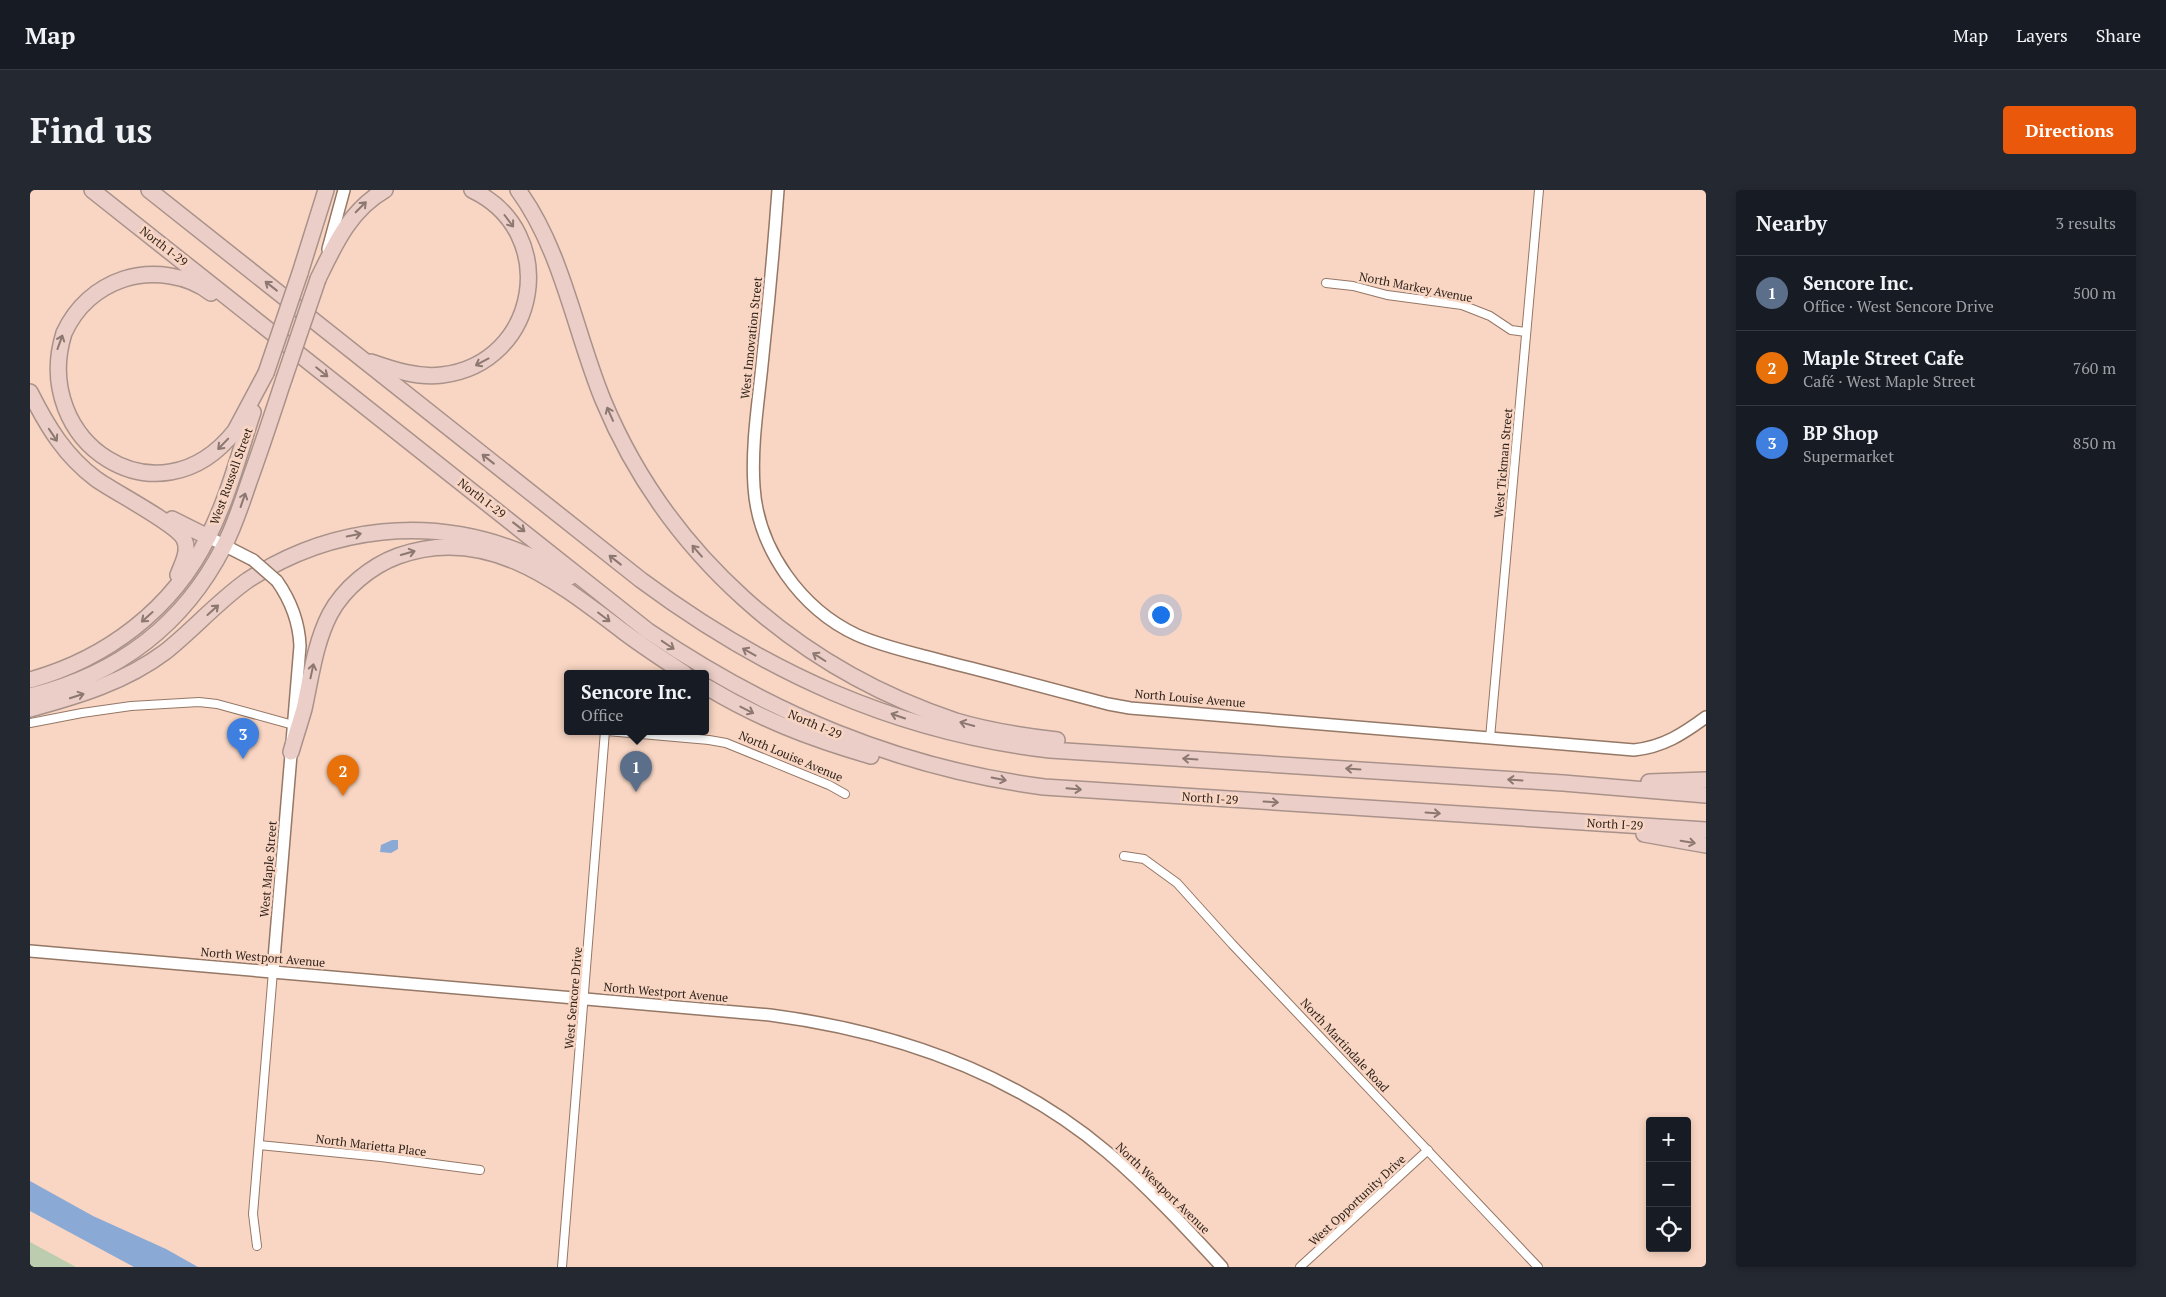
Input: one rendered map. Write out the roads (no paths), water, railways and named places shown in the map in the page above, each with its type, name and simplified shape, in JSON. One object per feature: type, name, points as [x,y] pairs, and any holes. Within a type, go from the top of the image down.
[{"type":"highway","name":"North I-29","points":[[92,190],[563,562],[628,617],[709,670]]},
{"type":"highway","points":[[149,190],[641,580],[700,623],[786,672],[867,706],[915,722],[968,736],[1050,750],[1563,783],[1706,795]]},
{"type":"highway","name":"West Russell Street","points":[[30,680],[75,665],[107,648],[141,622],[172,591],[198,557],[223,502],[326,190]]},
{"type":"highway","name":"West Russell Street","points":[[30,696],[96,673],[124,658],[146,643],[185,605],[204,580],[225,546],[238,515],[318,279],[349,221],[366,202],[385,190]]},
{"type":"highway","points":[[364,360],[412,374],[431,376],[451,374],[481,364],[490,358],[505,343],[517,326],[528,292],[529,280],[525,253],[515,229],[507,218],[488,199],[472,190]]},
{"type":"highway","points":[[518,190],[539,222],[604,400],[643,478],[694,548],[733,590],[760,614],[805,648],[853,678],[892,696],[943,716],[1001,732],[1116,746],[1152,756]]},
{"type":"highway","points":[[265,326],[240,316],[204,288],[180,278],[156,275],[130,277],[107,286],[94,294],[74,314],[61,339],[57,352],[54,376],[62,414],[76,437],[86,448],[108,463],[121,469],[149,474],[169,473],[188,468],[219,449],[235,431],[266,373]]},
{"type":"highway","points":[[30,392],[48,427],[68,454],[87,472],[109,488],[174,528],[184,538],[187,551],[172,591]]},
{"type":"highway","points":[[109,488],[208,537]]},
{"type":"highway","points":[[30,709],[84,694],[128,675],[164,652],[236,589],[273,565],[314,546],[357,534],[417,530],[444,532],[488,541],[523,553],[552,567],[574,579],[628,617]]},
{"type":"highway","points":[[291,752],[317,646],[324,627],[340,599],[352,586],[378,565],[406,553],[434,548],[474,549],[501,556],[529,567],[560,584],[640,644],[679,670]]},
{"type":"highway","name":"North I-29","points":[[709,670],[772,705],[864,744],[938,767],[1025,784],[1071,789],[1706,830]]},
{"type":"highway","points":[[709,688],[748,711],[821,741],[922,769],[938,767]]},
{"type":"highway","points":[[1563,783],[1584,779],[1652,782],[1706,780]]},
{"type":"highway","points":[[1554,821],[1706,845]]},
{"type":"street","points":[[318,279],[340,212],[344,190]]},
{"type":"street","name":"West Innovation Street","points":[[754,489],[755,437],[778,190]]},
{"type":"street","name":"West Tickman Street","points":[[1490,738],[1539,190]]},
{"type":"street","name":"North Markey Avenue","points":[[1326,283],[1352,286],[1387,295],[1462,306],[1482,312],[1511,330],[1526,332]]},
{"type":"street","name":"North Louise Avenue","points":[[754,489],[761,524],[767,540],[792,583],[818,610],[831,620],[872,641],[1120,706],[1634,750],[1646,749],[1670,741],[1706,717]]},
{"type":"street","points":[[30,723],[132,706],[199,702],[217,704],[296,726],[299,634],[290,602],[277,581],[253,560],[208,537]]},
{"type":"street","name":"West Sencore Drive","points":[[562,1267],[606,735]]},
{"type":"street","name":"North Louise Avenue","points":[[652,735],[709,740],[726,744],[829,785],[845,794]]},
{"type":"street","name":"West Maple Street","points":[[257,1246],[253,1223],[291,752]]},
{"type":"street","name":"North Martindale Road","points":[[1124,856],[1144,859],[1177,883],[1538,1267]]},
{"type":"street","name":"North Westport Avenue","points":[[30,951],[812,1020],[886,1038],[958,1063],[1032,1101],[1070,1125],[1105,1151],[1171,1212],[1222,1267]]},
{"type":"street","name":"North Marietta Place","points":[[259,1145],[381,1157],[480,1170]]},
{"type":"street","name":"West Opportunity Drive","points":[[1300,1267],[1428,1150]]},
{"type":"water","points":[[392,840],[398,840],[398,849],[391,853],[380,852],[381,845]]},
{"type":"water","points":[[30,1181],[93,1216],[166,1249],[198,1267],[134,1267],[30,1211]]},
{"type":"place","name":"BP Shop","points":[[243,759]]},
{"type":"place","name":"Sencore Inc.","points":[[636,792]]},
{"type":"place","name":"Maple Street Cafe","points":[[343,796]]}]
